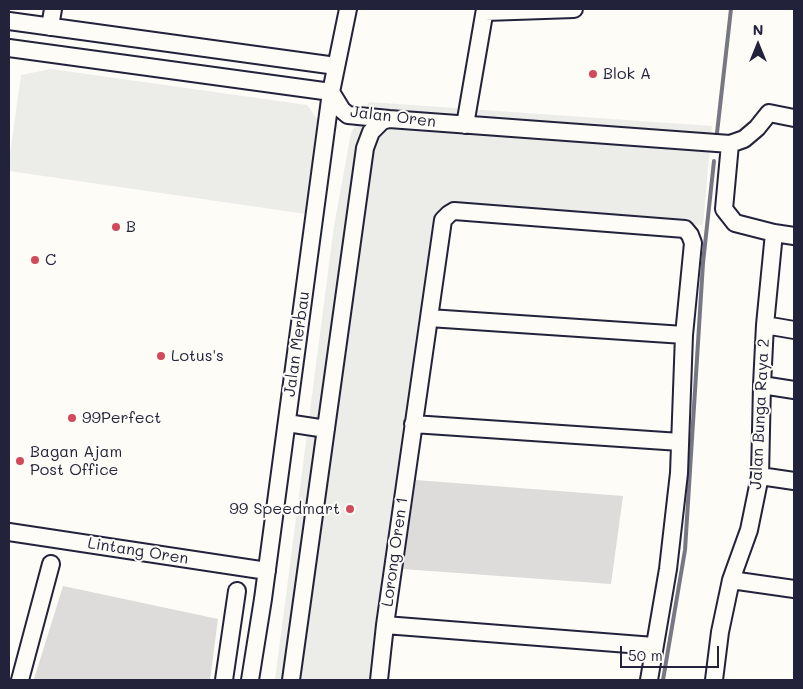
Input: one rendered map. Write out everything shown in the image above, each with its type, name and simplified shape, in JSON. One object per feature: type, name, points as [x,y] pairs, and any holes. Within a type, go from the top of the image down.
[{"type":"street","points":[[50,27],[53,9]]},
{"type":"street","name":"Jalan Merbau","points":[[250,680],[267,571],[331,92],[348,9]]},
{"type":"street","points":[[465,124],[485,10],[574,9]]},
{"type":"street","points":[[9,21],[336,66]]},
{"type":"street","name":"Jalan Oren","points":[[9,48],[331,92],[342,110],[348,115],[730,144]]},
{"type":"street","points":[[231,79],[235,52]]},
{"type":"street","points":[[794,118],[769,113],[744,139],[730,144],[724,209],[735,223],[794,236]]},
{"type":"street","points":[[291,680],[364,148],[371,132],[382,121],[389,119]]},
{"type":"street","name":"Lorong Oren 1","points":[[379,680],[384,625],[443,220],[448,214],[454,211],[685,229],[693,243],[684,335]]},
{"type":"street","name":"Jalan Bunga Raya 2","points":[[714,680],[720,632],[731,580],[748,530],[760,476],[765,325],[774,233]]},
{"type":"street","points":[[429,318],[684,335],[679,473],[668,569],[648,680]]},
{"type":"street","points":[[765,325],[794,330]]},
{"type":"street","points":[[762,385],[794,390]]},
{"type":"street","points":[[287,422],[326,429]]},
{"type":"street","points":[[413,424],[680,442]]},
{"type":"street","points":[[760,476],[794,481]]},
{"type":"street","name":"Lintang Oren","points":[[9,532],[267,571]]},
{"type":"street","points":[[20,680],[51,564]]},
{"type":"street","points":[[731,580],[794,589]]},
{"type":"street","points":[[224,680],[237,591]]},
{"type":"street","points":[[384,625],[654,646]]},
{"type":"shaded area","points":[[51,69],[307,105],[318,120],[306,214],[9,171],[21,75]]},
{"type":"shaded area","points":[[369,102],[712,126],[703,225],[452,208],[437,222],[371,680],[275,680],[334,226],[351,133]]},
{"type":"shaded area","points":[[416,480],[623,496],[611,584],[402,569]]},
{"type":"shaded area","points":[[63,586],[218,619],[210,680],[35,680]]},
{"type":"waterway","points":[[717,133],[731,9]]},
{"type":"waterway","points":[[663,680],[685,550],[703,263],[714,161]]},
{"type":"place","name":"Blok A","points":[[593,74]]},
{"type":"place","name":"B","points":[[116,227]]},
{"type":"place","name":"C","points":[[35,260]]},
{"type":"place","name":"Lotus's","points":[[161,356]]},
{"type":"place","name":"99Perfect","points":[[72,418]]},
{"type":"place","name":"Bagan Ajam Post Office","points":[[20,461]]},
{"type":"place","name":"99 Speedmart","points":[[350,509]]}]
